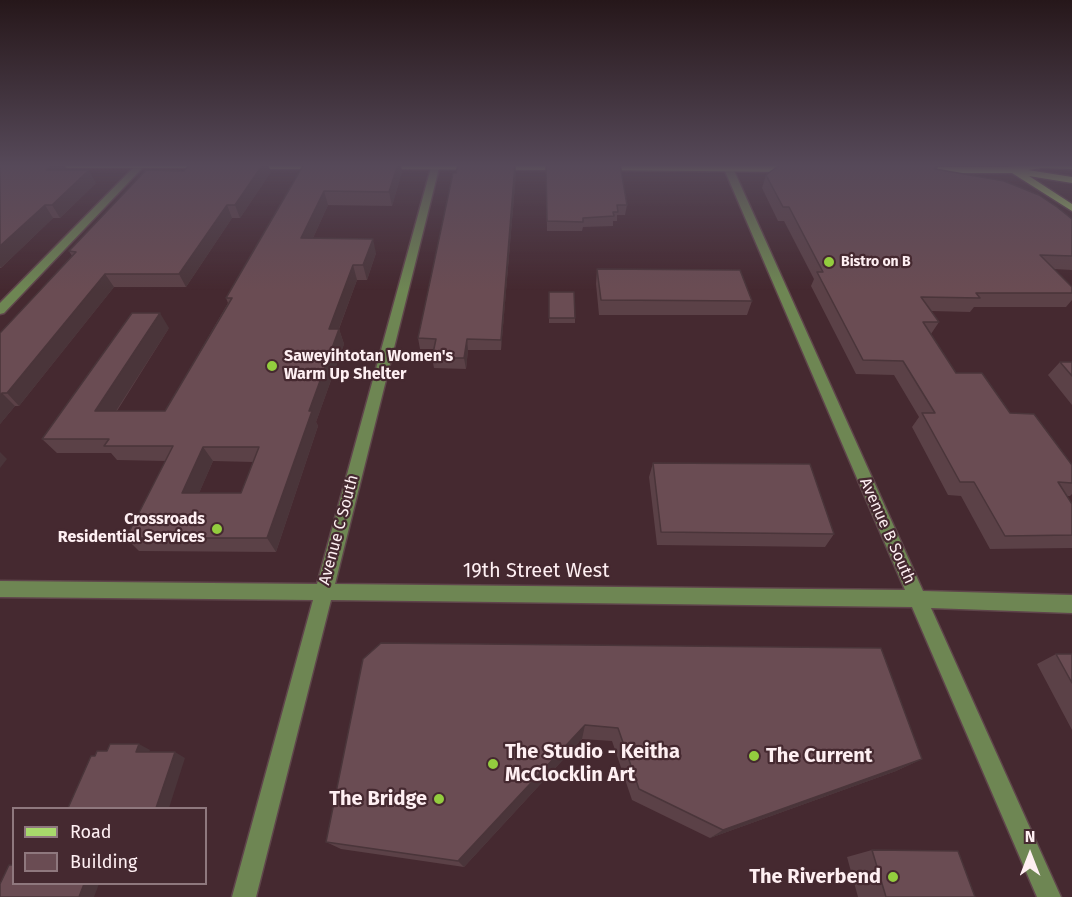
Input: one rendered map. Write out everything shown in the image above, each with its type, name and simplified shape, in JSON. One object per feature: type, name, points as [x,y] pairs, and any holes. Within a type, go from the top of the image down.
[{"type":"main road","points":[[1057,206],[1072,220]]},
{"type":"street","points":[[0,310],[101,206]]},
{"type":"street","name":"Avenue C South","points":[[244,897],[424,206]]},
{"type":"street","name":"Avenue B South","points":[[745,206],[1049,897]]},
{"type":"street","name":"19th Street West","points":[[0,589],[918,600],[1072,604]]},
{"type":"building","points":[[0,206],[44,206],[0,246]]},
{"type":"building","points":[[112,206],[226,206],[179,274],[105,274],[7,393],[2,393],[0,396],[0,333],[76,252],[69,251]]},
{"type":"building","points":[[280,206],[317,206],[301,238],[373,239],[363,265],[353,265],[329,329],[339,329],[267,538],[126,538],[173,446],[104,446],[109,439],[42,439],[132,313],[160,313],[95,411],[165,411],[232,298],[226,298]],"holes":[[[203,447],[259,447],[241,493],[182,493]]]},
{"type":"building","points":[[446,206],[512,206],[501,340],[467,339],[464,358],[432,358],[436,339],[418,338]]},
{"type":"building","points":[[547,206],[617,206],[618,212],[613,212],[614,216],[583,218],[583,222],[547,221]]},
{"type":"building","points":[[1055,206],[1072,219],[1072,256],[1040,255],[1072,287],[1072,293],[976,293],[980,298],[921,297],[939,322],[923,322],[956,373],[982,373],[1010,413],[1034,414],[1072,465],[1072,483],[1058,482],[1072,504],[1072,535],[1005,536],[974,482],[960,482],[922,413],[935,413],[903,361],[863,360],[817,272],[823,272],[789,207],[783,207]]},
{"type":"building","points":[[597,269],[740,270],[752,301],[601,300]]},
{"type":"building","points":[[549,292],[574,292],[575,318],[549,318]]},
{"type":"building","points":[[1060,362],[1072,362],[1072,376]]},
{"type":"building","points":[[653,463],[810,464],[834,534],[661,532]]},
{"type":"building","points":[[381,643],[881,648],[922,759],[723,830],[639,789],[618,728],[585,725],[458,861],[326,842],[363,659]]},
{"type":"building","points":[[1056,654],[1072,654],[1072,683]]},
{"type":"building","points":[[110,744],[139,744],[136,752],[175,752],[156,807],[68,807],[91,756],[95,756],[97,751],[107,751]]},
{"type":"building","points":[[872,850],[958,851],[975,897],[886,897]]},
{"type":"building","points":[[9,865],[12,865],[12,885],[84,885],[79,897],[0,897],[0,884]]},
{"type":"place","name":"Bistro on B","points":[[829,262]]},
{"type":"place","name":"Saweyihtotan Women's Warm Up Shelter","points":[[272,366]]},
{"type":"place","name":"Crossroads Residential Services","points":[[217,529]]},
{"type":"place","name":"The Current","points":[[754,756]]},
{"type":"place","name":"The Studio - Keitha McClocklin Art","points":[[493,764]]},
{"type":"place","name":"The Bridge","points":[[439,799]]},
{"type":"place","name":"The Riverbend","points":[[893,877]]}]
